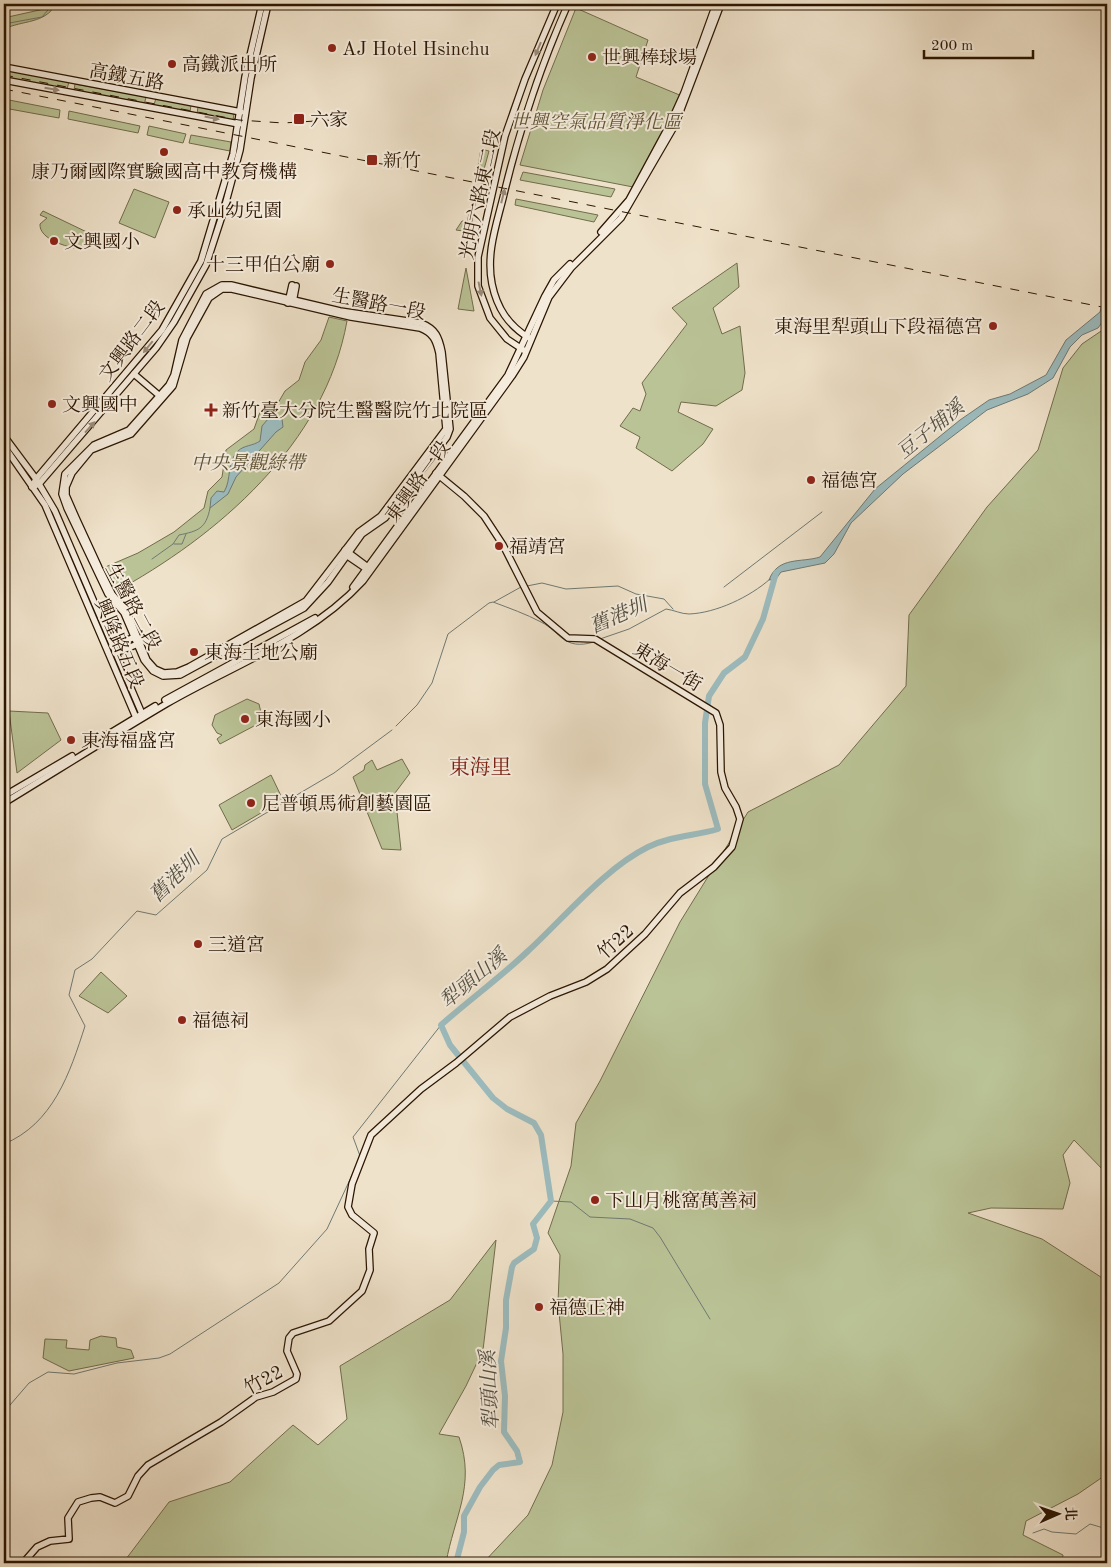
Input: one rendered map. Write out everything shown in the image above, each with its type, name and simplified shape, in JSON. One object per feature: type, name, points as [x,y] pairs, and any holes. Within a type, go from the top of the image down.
[{"type":"street","name":"文興路二段","points":[[36,483],[174,322],[206,265],[225,207],[240,150],[240,124],[262,4]]},
{"type":"street","name":"文興路二段","points":[[242,112],[268,4]]},
{"type":"street","name":"光明六路東二段","points":[[524,351],[507,339],[490,318],[478,286],[478,257],[505,136],[525,79],[557,4]]},
{"type":"street","name":"光明六路東二段","points":[[529,338],[516,329],[500,312],[492,283],[491,249],[520,132],[534,88],[568,4]]},
{"type":"street","name":"東興路一段","points":[[74,757],[136,719],[274,647],[318,620],[353,592],[368,568],[438,474],[524,351],[554,280],[628,200],[670,124],[684,93],[716,4]]},
{"type":"street","name":"東興路一段","points":[[529,338],[549,297],[559,282],[621,218],[635,196],[675,125],[721,4]]},
{"type":"street","name":"高鐵五路","points":[[4,67],[242,112]]},
{"type":"street","name":"高鐵五路","points":[[4,80],[240,124]]},
{"type":"street","points":[[290,302],[294,286]]},
{"type":"street","name":"生醫路一段","points":[[160,399],[177,378],[187,338],[209,298],[222,289],[232,289],[380,319],[430,332],[436,341],[446,429],[381,516],[359,532],[346,552]]},
{"type":"street","points":[[131,374],[160,399]]},
{"type":"street","name":"生醫路二段","points":[[160,399],[131,434],[91,450],[72,473],[66,487],[66,494],[76,518],[112,594],[127,612],[144,660],[153,671],[163,676],[180,675],[304,608],[328,582],[346,552]]},
{"type":"street","name":"興隆路五段","points":[[4,436],[55,511],[143,716]]},
{"type":"street","name":"興隆路五段","points":[[4,446],[36,483],[136,719]]},
{"type":"street","name":"東海一街","points":[[438,474],[484,516],[503,545],[537,612],[568,638],[597,640],[716,713],[720,725],[721,772],[725,788],[736,807]]},
{"type":"street","points":[[346,552],[368,568]]},
{"type":"street","points":[[112,646],[138,640]]},
{"type":"street","points":[[115,653],[138,640]]},
{"type":"street","points":[[4,796],[74,757]]},
{"type":"street","points":[[4,803],[74,757]]},
{"type":"street","name":"竹22","points":[[23,1563],[37,1547],[50,1541],[69,1538],[68,1518],[78,1502],[100,1497],[115,1503],[125,1498],[148,1465],[229,1417],[256,1397],[273,1392],[296,1379],[297,1374],[287,1351],[289,1338],[292,1333],[334,1318],[362,1291],[370,1270],[369,1249],[374,1233],[352,1215],[348,1207],[352,1184],[371,1135],[388,1118],[510,1017],[543,998],[595,978],[628,952],[680,893],[724,857],[732,847],[740,820],[736,807]]},
{"type":"green space","points":[[49,4],[56,4],[46,15],[33,21],[4,29],[4,15],[8,17],[44,9]]},
{"type":"green space","name":"世興空氣品質淨化區","points":[[576,8],[648,40],[636,77],[682,96],[633,187],[520,165],[543,90]]},
{"type":"green space","points":[[4,69],[69,82],[67,89],[4,78]]},
{"type":"green space","points":[[75,84],[146,97],[144,105],[74,90]]},
{"type":"green space","points":[[156,98],[191,105],[190,112],[154,105]]},
{"type":"green space","points":[[4,99],[60,110],[59,118],[4,108]]},
{"type":"green space","points":[[198,107],[234,114],[233,120],[197,114]]},
{"type":"green space","points":[[69,111],[140,126],[138,133],[68,119]]},
{"type":"green space","points":[[149,126],[186,134],[183,143],[147,135]]},
{"type":"green space","points":[[191,135],[231,142],[230,151],[189,143]]},
{"type":"green space","points":[[481,149],[489,151],[483,173],[477,172]]},
{"type":"green space","points":[[523,172],[615,189],[611,197],[520,180]]},
{"type":"green space","points":[[134,189],[169,202],[155,238],[119,223]]},
{"type":"green space","points":[[473,199],[476,200],[470,232],[456,230],[462,221],[467,222]]},
{"type":"green space","points":[[516,199],[598,215],[594,222],[515,205]]},
{"type":"green space","points":[[43,211],[93,235],[91,239],[86,236],[86,244],[80,249],[54,241],[44,234],[41,229],[40,224],[47,218],[40,215]]},
{"type":"green space","points":[[737,263],[739,287],[713,308],[722,334],[740,326],[745,373],[742,390],[716,406],[681,402],[678,412],[713,429],[703,444],[672,471],[636,448],[640,437],[620,426],[633,408],[640,411],[646,394],[642,383],[687,324],[672,308]]},
{"type":"green space","points":[[466,268],[474,311],[458,309]]},
{"type":"green space","name":"中央景觀綠帶","points":[[329,317],[347,321],[335,366],[316,407],[291,446],[261,482],[191,544],[113,593],[103,568],[138,553],[174,532],[204,508],[208,491],[222,477],[226,450],[254,429],[260,412],[266,407],[278,403],[285,391],[299,380],[305,362],[321,340]]},
{"type":"green space","points":[[1107,327],[1107,1174],[1074,1140],[1063,1155],[1070,1183],[1063,1209],[991,1208],[968,1213],[1042,1239],[1107,1281],[1107,1474],[1078,1494],[1026,1521],[1023,1535],[1063,1555],[1062,1563],[483,1563],[528,1515],[552,1465],[563,1412],[563,1354],[558,1302],[560,1255],[548,1233],[571,1166],[576,1123],[600,1081],[680,922],[748,812],[839,765],[906,686],[909,615],[987,507],[1038,450],[1063,368],[1082,344]]},
{"type":"green space","points":[[247,699],[259,704],[262,717],[269,713],[271,717],[220,744],[217,739],[222,735],[217,733],[212,725],[215,715]]},
{"type":"green space","points":[[9,711],[48,713],[61,740],[17,773]]},
{"type":"green space","points":[[402,759],[410,773],[395,793],[401,850],[382,849],[353,777],[364,770],[365,765],[372,760],[377,770]]},
{"type":"green space","name":"尼普頓馬術創藝園區","points":[[271,775],[283,800],[232,830],[219,805]]},
{"type":"green space","points":[[101,972],[127,996],[108,1013],[79,996]]},
{"type":"green space","points":[[496,1240],[483,1350],[466,1386],[439,1434],[459,1437],[464,1455],[465,1471],[462,1501],[446,1563],[123,1563],[169,1502],[230,1482],[293,1425],[318,1445],[347,1419],[340,1366],[450,1300]]},
{"type":"green space","points":[[101,1336],[116,1338],[117,1347],[131,1350],[134,1358],[69,1371],[43,1358],[45,1339],[67,1340],[66,1348],[89,1350],[90,1340]]},
{"type":"water","name":"豆子埔溪","points":[[1107,284],[1106,317],[1098,328],[1082,335],[1070,347],[1053,378],[1028,394],[987,410],[903,474],[851,523],[834,554],[825,563],[781,572],[776,579],[769,580],[773,572],[784,564],[820,557],[875,489],[960,420],[989,400],[1010,394],[1046,375],[1066,340],[1100,312]]},
{"type":"water","points":[[276,415],[282,419],[283,427],[276,432],[236,477],[228,494],[210,508],[211,498],[217,491],[224,492],[234,456],[240,449],[260,441],[262,426],[268,419],[273,419]]},
{"type":"waterway","points":[[4,24],[42,17],[53,4]]},
{"type":"waterway","points":[[152,559],[173,544],[179,535],[200,528],[206,521],[210,508]]},
{"type":"waterway","points":[[724,587],[822,512]]},
{"type":"waterway","points":[[174,544],[182,544],[186,534]]},
{"type":"waterway","name":"犁頭山溪","points":[[456,1563],[464,1532],[464,1516],[480,1487],[499,1465],[520,1462],[517,1451],[504,1432],[505,1396],[501,1361],[506,1328],[506,1300],[512,1267],[514,1263],[534,1249],[537,1238],[533,1224],[551,1201],[541,1135],[534,1123],[507,1109],[493,1098],[450,1045],[441,1025],[518,961],[585,894],[616,867],[656,843],[718,829],[705,784],[705,723],[709,696],[724,673],[745,657],[763,619],[776,573]]},
{"type":"waterway","name":"舊港圳","points":[[600,639],[629,629],[666,609],[689,614],[710,611],[743,598],[770,579]]},
{"type":"waterway","name":"舊港圳","points":[[527,586],[542,583],[566,589],[618,586],[636,594],[664,599],[673,609]]},
{"type":"waterway","name":"舊港圳","points":[[494,602],[521,587]]},
{"type":"waterway","name":"舊港圳","points":[[396,726],[417,705],[432,683],[448,634],[489,603],[493,602],[535,619],[569,642],[575,644],[594,642]]},
{"type":"waterway","name":"舊港圳","points":[[4,1144],[21,1135],[35,1124],[47,1110],[66,1079],[85,1026],[69,995],[75,970],[92,959],[137,911],[156,915],[207,870],[222,839],[334,773],[392,730]]},
{"type":"waterway","points":[[360,1156],[353,1137],[441,1025]]},
{"type":"waterway","points":[[4,1412],[29,1383],[48,1372],[74,1374],[117,1363],[159,1358],[170,1354],[279,1283],[327,1229],[353,1173]]},
{"type":"waterway","points":[[551,1201],[571,1202],[590,1217],[630,1219],[653,1228],[710,1319]]},
{"type":"waterway","points":[[1033,1533],[1044,1529],[1052,1532],[1076,1534],[1090,1524],[1107,1529]]},
{"type":"railway","points":[[4,75],[239,120],[283,123],[332,120]]},
{"type":"railway","points":[[4,89],[1107,308]]},
{"type":"place","name":"AJ Hotel Hsinchu","points":[[332,48]]},
{"type":"place","name":"世興棒球場","points":[[592,57]]},
{"type":"place","name":"高鐵派出所","points":[[172,64]]},
{"type":"place","name":"六家","points":[[299,119]]},
{"type":"place","name":"康乃爾國際實驗國高中教育機構","points":[[164,152]]},
{"type":"place","name":"新竹","points":[[372,160]]},
{"type":"place","name":"承山幼兒園","points":[[177,210]]},
{"type":"place","name":"文興國小","points":[[54,241]]},
{"type":"place","name":"十三甲伯公廟","points":[[330,264]]},
{"type":"place","name":"東海里犁頭山下段福德宮","points":[[993,326]]},
{"type":"place","name":"文興國中","points":[[52,404]]},
{"type":"place","name":"新竹臺大分院生醫醫院竹北院區","points":[[211,410]]},
{"type":"place","name":"福德宮","points":[[811,480]]},
{"type":"place","name":"福靖宮","points":[[499,546]]},
{"type":"place","name":"東海土地公廟","points":[[194,652]]},
{"type":"place","name":"東海國小","points":[[245,719]]},
{"type":"place","name":"東海福盛宮","points":[[71,740]]},
{"type":"place","name":"尼普頓馬術創藝園區","points":[[251,803]]},
{"type":"place","name":"三道宮","points":[[198,944]]},
{"type":"place","name":"福德祠","points":[[182,1020]]},
{"type":"place","name":"下山月桃窩萬善祠","points":[[595,1200]]},
{"type":"place","name":"福德正神","points":[[539,1307]]},
{"type":"district","name":"東海里","points":[[480,767]]}]
